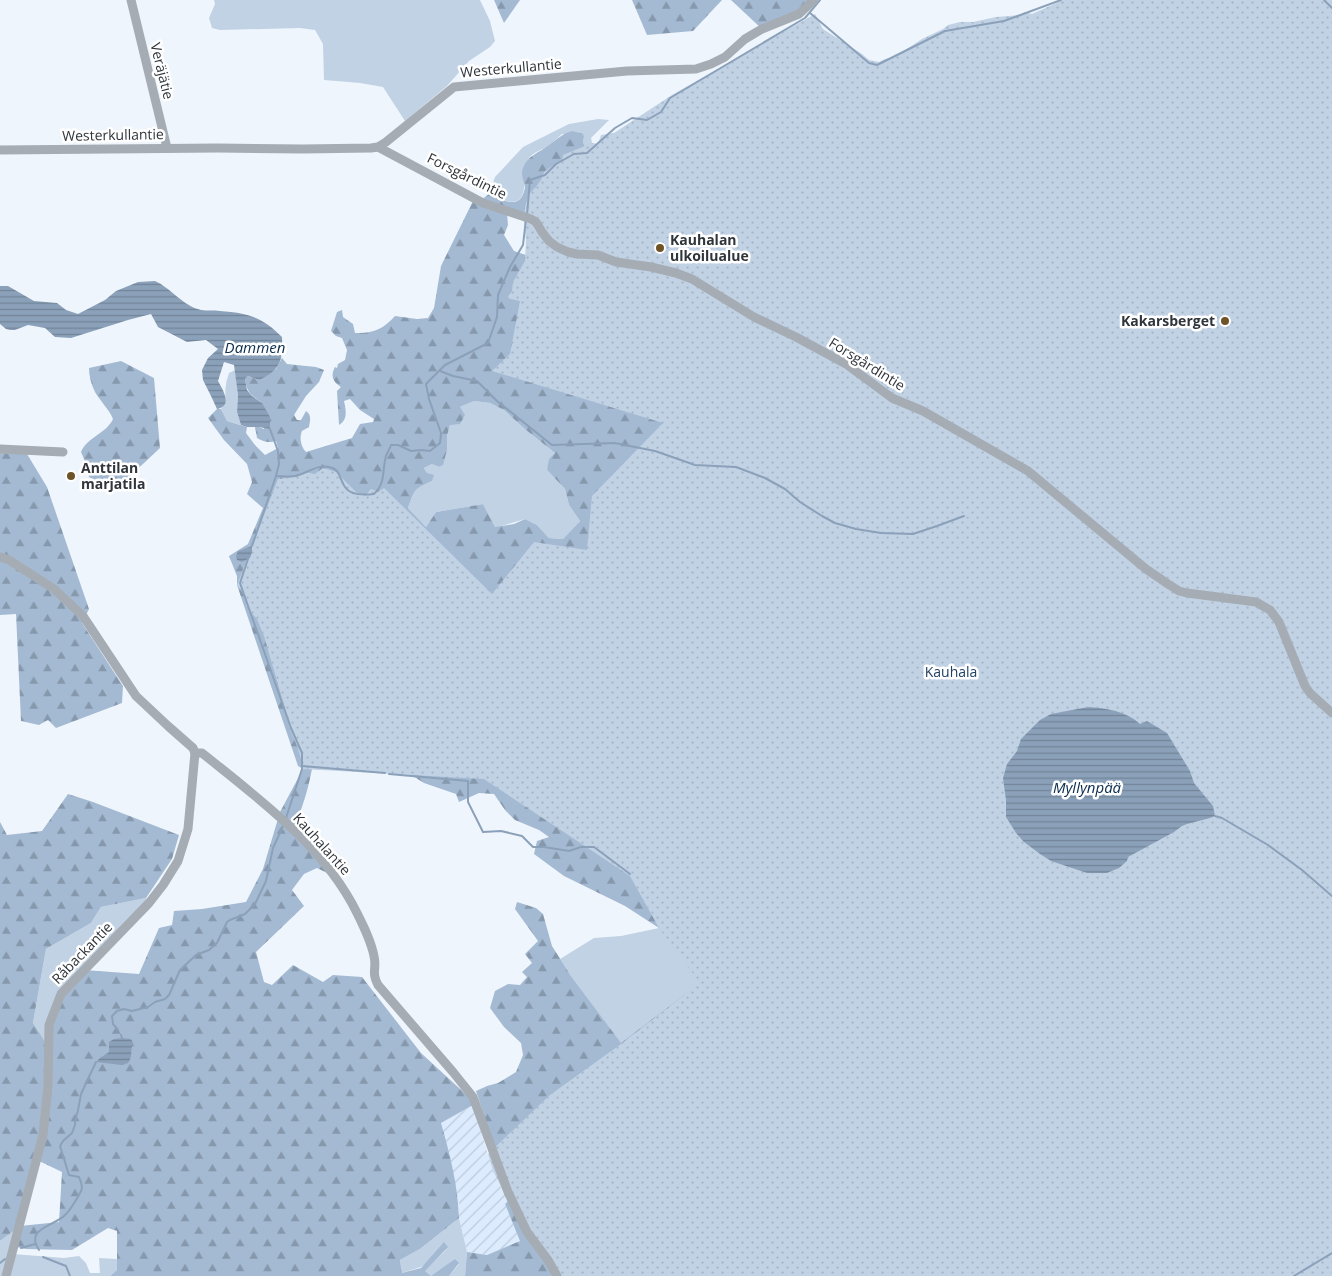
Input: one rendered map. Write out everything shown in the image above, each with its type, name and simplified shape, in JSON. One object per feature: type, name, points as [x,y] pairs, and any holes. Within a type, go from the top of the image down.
[{"type":"street","name":"Veräjätie","points":[[131,0],[167,148]]},
{"type":"street","name":"Westerkullantie","points":[[0,150],[378,147],[454,87],[627,71],[696,69],[725,57],[745,39],[762,29],[799,14],[814,0]]},
{"type":"street","name":"Forsgårdintie","points":[[378,147],[483,203],[531,219],[536,222],[549,241],[568,252],[598,255],[616,262],[651,267],[692,279],[754,317],[846,364],[892,398],[923,410],[1028,471],[1146,569],[1179,591],[1256,602],[1270,610],[1279,622],[1305,686],[1310,693],[1332,712]]},
{"type":"street","points":[[0,449],[63,452]]},
{"type":"street","name":"Kauhalantie","points":[[0,557],[10,560],[54,589],[83,616],[136,696],[193,748],[195,753],[202,753],[272,809],[325,863],[356,910],[369,940],[375,958],[374,976],[378,986],[473,1097],[504,1180],[527,1232],[548,1260],[557,1276]]},
{"type":"street","name":"Råbackantie","points":[[6,1276],[43,1135],[48,1086],[49,1025],[54,1010],[61,994],[149,903],[163,885],[178,860],[188,829],[195,753]]},
{"type":"shaded area","points":[[473,1105],[493,1171],[508,1201],[505,1204],[520,1241],[487,1255],[467,1252],[441,1123]]},
{"type":"green space","points":[[214,0],[480,0],[490,21],[495,41],[490,47],[469,61],[447,86],[405,121],[383,87],[324,80],[323,44],[315,30],[300,28],[220,30],[212,28],[209,18],[215,4]]},
{"type":"green space","points":[[494,0],[520,0],[504,23]]},
{"type":"green space","points":[[632,0],[722,0],[693,31],[647,35]]},
{"type":"green space","points":[[731,0],[814,0],[799,14],[762,29]]},
{"type":"green space","name":"Kauhala","points":[[1063,0],[1332,0],[1332,1276],[552,1276],[548,1264],[526,1236],[493,1171],[488,1154],[550,1095],[621,1044],[700,983],[659,928],[630,876],[484,779],[303,769],[264,636],[257,619],[247,608],[245,595],[237,585],[278,479],[296,477],[305,472],[315,474],[323,468],[336,472],[356,492],[365,496],[371,489],[378,492],[384,488],[492,594],[534,542],[587,550],[592,496],[663,423],[492,371],[510,354],[520,301],[507,298],[512,291],[513,282],[525,261],[525,207],[529,194],[541,180],[544,172],[562,161],[563,155],[592,143],[598,144],[601,135],[614,133],[672,95],[815,14],[823,29],[869,60],[879,62],[893,58],[948,25],[1020,15],[1025,12],[1032,14]]},
{"type":"green space","points":[[598,119],[609,120],[591,138],[593,147],[586,149],[583,142],[584,137],[562,134],[547,147],[532,155],[526,165],[523,194],[520,199],[515,202],[507,201],[489,194],[495,177],[523,147],[569,124]]},
{"type":"green space","points":[[572,131],[583,134],[583,142],[586,149],[547,232],[481,200],[489,194],[510,202],[518,201],[525,190],[522,173],[528,160],[560,137]]},
{"type":"green space","points":[[473,201],[507,213],[508,225],[504,235],[514,251],[526,255],[649,399],[1332,1276],[801,1276],[495,1148],[476,1091],[498,1083],[516,1072],[523,1055],[521,1043],[504,1027],[490,1008],[495,991],[508,984],[520,985],[527,977],[522,972],[532,963],[525,954],[538,941],[515,909],[517,902],[536,908],[543,914],[552,946],[571,976],[621,1043],[700,983],[659,928],[625,906],[564,876],[534,854],[537,841],[549,837],[539,830],[515,820],[494,794],[479,793],[459,802],[456,794],[424,783],[408,773],[312,769],[309,785],[293,829],[327,873],[317,868],[304,874],[292,890],[304,906],[256,952],[264,982],[272,985],[293,965],[323,982],[333,975],[362,977],[421,1053],[471,1099],[473,1105],[441,1123],[453,1170],[459,1218],[420,1249],[400,1260],[402,1273],[421,1268],[444,1242],[448,1247],[425,1271],[431,1276],[110,1276],[117,1270],[117,1231],[108,1228],[72,1250],[26,1249],[17,1247],[19,1227],[0,1241],[0,822],[7,835],[42,831],[68,794],[179,835],[172,859],[146,898],[101,907],[91,923],[46,949],[33,1023],[49,1048],[53,1010],[84,970],[139,974],[159,928],[172,925],[174,911],[246,902],[263,869],[280,812],[303,769],[298,766],[229,556],[248,544],[263,508],[247,494],[252,482],[247,464],[224,440],[208,418],[217,409],[221,409],[227,421],[247,427],[246,433],[265,455],[278,448],[276,441],[266,442],[257,438],[255,427],[264,429],[262,403],[250,393],[245,379],[248,376],[259,380],[276,369],[282,358],[287,364],[316,367],[324,370],[319,382],[306,396],[294,415],[297,420],[301,420],[306,411],[310,416],[309,427],[302,431],[301,437],[302,445],[306,452],[352,438],[360,424],[373,422],[374,419],[360,410],[350,399],[344,401],[345,418],[339,425],[337,391],[341,387],[334,381],[333,373],[335,367],[337,368],[338,364],[345,360],[347,350],[342,338],[336,336],[331,331],[337,312],[342,310],[343,317],[353,324],[355,333],[367,333],[377,330],[395,316],[417,319],[428,318],[434,308],[441,266]],"holes":[[[474,401],[490,403],[504,410],[555,453],[549,459],[547,470],[565,489],[569,505],[580,521],[563,539],[549,538],[537,525],[525,519],[514,524],[495,527],[483,504],[436,512],[426,527],[408,508],[416,491],[421,486],[432,481],[434,475],[427,473],[424,468],[432,464],[439,467],[443,465],[450,425],[460,424],[465,415],[460,407]],[[37,1160],[62,1172],[59,1222],[20,1226]]]},
{"type":"green space","points":[[121,361],[154,378],[160,448],[127,479],[101,484],[89,477],[81,452],[113,419],[95,392],[90,380],[89,368]]},
{"type":"green space","points":[[235,370],[238,395],[237,412],[241,425],[227,421],[221,409],[225,400],[229,373]]},
{"type":"green space","points":[[474,401],[490,403],[504,410],[555,453],[547,470],[565,489],[569,505],[580,521],[563,539],[549,538],[537,525],[525,519],[495,528],[483,504],[436,512],[426,527],[408,508],[416,491],[421,486],[432,481],[424,468],[432,464],[439,467],[447,450],[447,436],[450,425],[460,407]]},
{"type":"green space","points":[[0,453],[27,454],[47,487],[89,609],[82,623],[123,686],[122,703],[56,728],[48,720],[39,725],[21,721],[16,614],[0,615]]},
{"type":"green space","points":[[146,898],[149,903],[61,994],[49,1049],[33,1023],[46,949],[91,923],[101,907]]},
{"type":"green space","points":[[659,928],[700,983],[621,1044],[560,959],[594,938],[621,936]]},
{"type":"green space","points":[[508,1201],[548,1264],[552,1276],[465,1276],[467,1252],[487,1255],[520,1241],[505,1204]]},
{"type":"green space","points":[[459,1218],[467,1252],[465,1276],[449,1276],[459,1264],[431,1276],[424,1271],[448,1248],[421,1267],[402,1273],[400,1260],[420,1249]]},
{"type":"green space","points":[[16,1229],[3,1276],[0,1276],[0,1241]]},
{"type":"green space","points":[[13,1254],[64,1258],[79,1256],[86,1263],[90,1273],[100,1273],[99,1258],[117,1259],[117,1270],[110,1276],[8,1276]]},
{"type":"green space","points":[[455,1259],[459,1263],[449,1276],[431,1276]]},
{"type":"water","name":"Dammen","points":[[155,281],[188,305],[203,310],[239,313],[254,317],[275,330],[282,337],[281,358],[276,368],[259,380],[248,376],[245,379],[247,390],[262,403],[270,417],[270,429],[241,425],[237,412],[238,395],[234,365],[224,362],[218,381],[226,401],[225,405],[217,409],[203,380],[202,370],[208,358],[218,349],[206,340],[187,342],[158,327],[151,314],[71,338],[55,337],[45,328],[28,325],[10,330],[0,324],[0,286],[8,286],[34,301],[57,303],[66,310],[78,314],[105,300],[116,291],[138,282]]},
{"type":"water","points":[[252,546],[250,558],[242,562],[237,560],[238,551]]},
{"type":"water","name":"Myllynpää","points":[[1088,707],[1115,711],[1128,716],[1140,724],[1147,721],[1167,733],[1190,771],[1194,783],[1213,806],[1215,816],[1182,826],[1128,857],[1127,861],[1119,868],[1107,873],[1087,873],[1051,861],[1024,842],[1006,817],[1003,778],[1007,764],[1017,751],[1021,739],[1040,720],[1051,714]]},
{"type":"water","points":[[122,1038],[131,1039],[133,1043],[128,1063],[122,1065],[96,1062],[109,1052],[109,1042]]},
{"type":"waterway","points":[[527,215],[530,180],[545,175],[556,164],[574,154],[587,153],[615,128],[632,118],[647,120],[661,112],[670,98],[805,18],[820,0]]},
{"type":"waterway","points":[[810,13],[869,63],[877,65],[945,31],[1004,21],[1061,0]]},
{"type":"waterway","points":[[1324,0],[1332,8]]},
{"type":"waterway","points":[[276,476],[295,476],[325,466],[333,468],[338,472],[343,484],[350,492],[374,494],[382,481],[386,456],[391,445],[398,445],[411,451],[430,451],[440,443],[441,433],[429,399],[426,384],[445,365],[488,343],[497,317],[498,295],[510,267],[523,245],[526,219]]},
{"type":"waterway","points":[[440,371],[477,381],[487,391]]},
{"type":"waterway","points":[[489,393],[552,445],[615,443],[655,451],[695,465],[736,467],[765,478],[785,489],[800,502],[835,523],[856,529],[881,533],[913,534],[964,516]]},
{"type":"waterway","points":[[252,546],[279,464],[278,451],[270,429]]},
{"type":"waterway","points":[[248,559],[240,583],[291,728],[302,753],[302,769],[286,818]]},
{"type":"waterway","points":[[302,766],[385,773]]},
{"type":"waterway","points":[[389,774],[468,781],[468,802],[483,832],[501,831],[522,836],[533,847],[569,851],[581,847],[594,847],[630,874]]},
{"type":"waterway","points":[[1215,816],[1222,818],[1268,845],[1302,870],[1332,896]]},
{"type":"waterway","points":[[118,1030],[113,1024],[112,1016],[117,1011],[124,1009],[132,1011],[148,1007],[155,1002],[165,999],[169,995],[180,970],[196,955],[209,950],[217,943],[227,922],[245,914],[255,904],[266,881],[273,848],[283,826]]},
{"type":"waterway","points":[[39,1250],[35,1243],[35,1237],[38,1232],[67,1213],[82,1188],[79,1177],[69,1175],[60,1146],[72,1133],[81,1094],[96,1062]]},
{"type":"waterway","points":[[21,1248],[35,1244]]},
{"type":"waterway","points":[[1294,1276],[1332,1253]]},
{"type":"waterway","points":[[43,1257],[66,1266],[70,1276]]},
{"type":"waterway","points":[[0,1263],[5,1259]]},
{"type":"place","name":"Kauhalan ulkoilualue","points":[[660,248]]},
{"type":"place","name":"Kakarsberget","points":[[1225,321]]},
{"type":"place","name":"Anttilan marjatila","points":[[71,476]]}]
